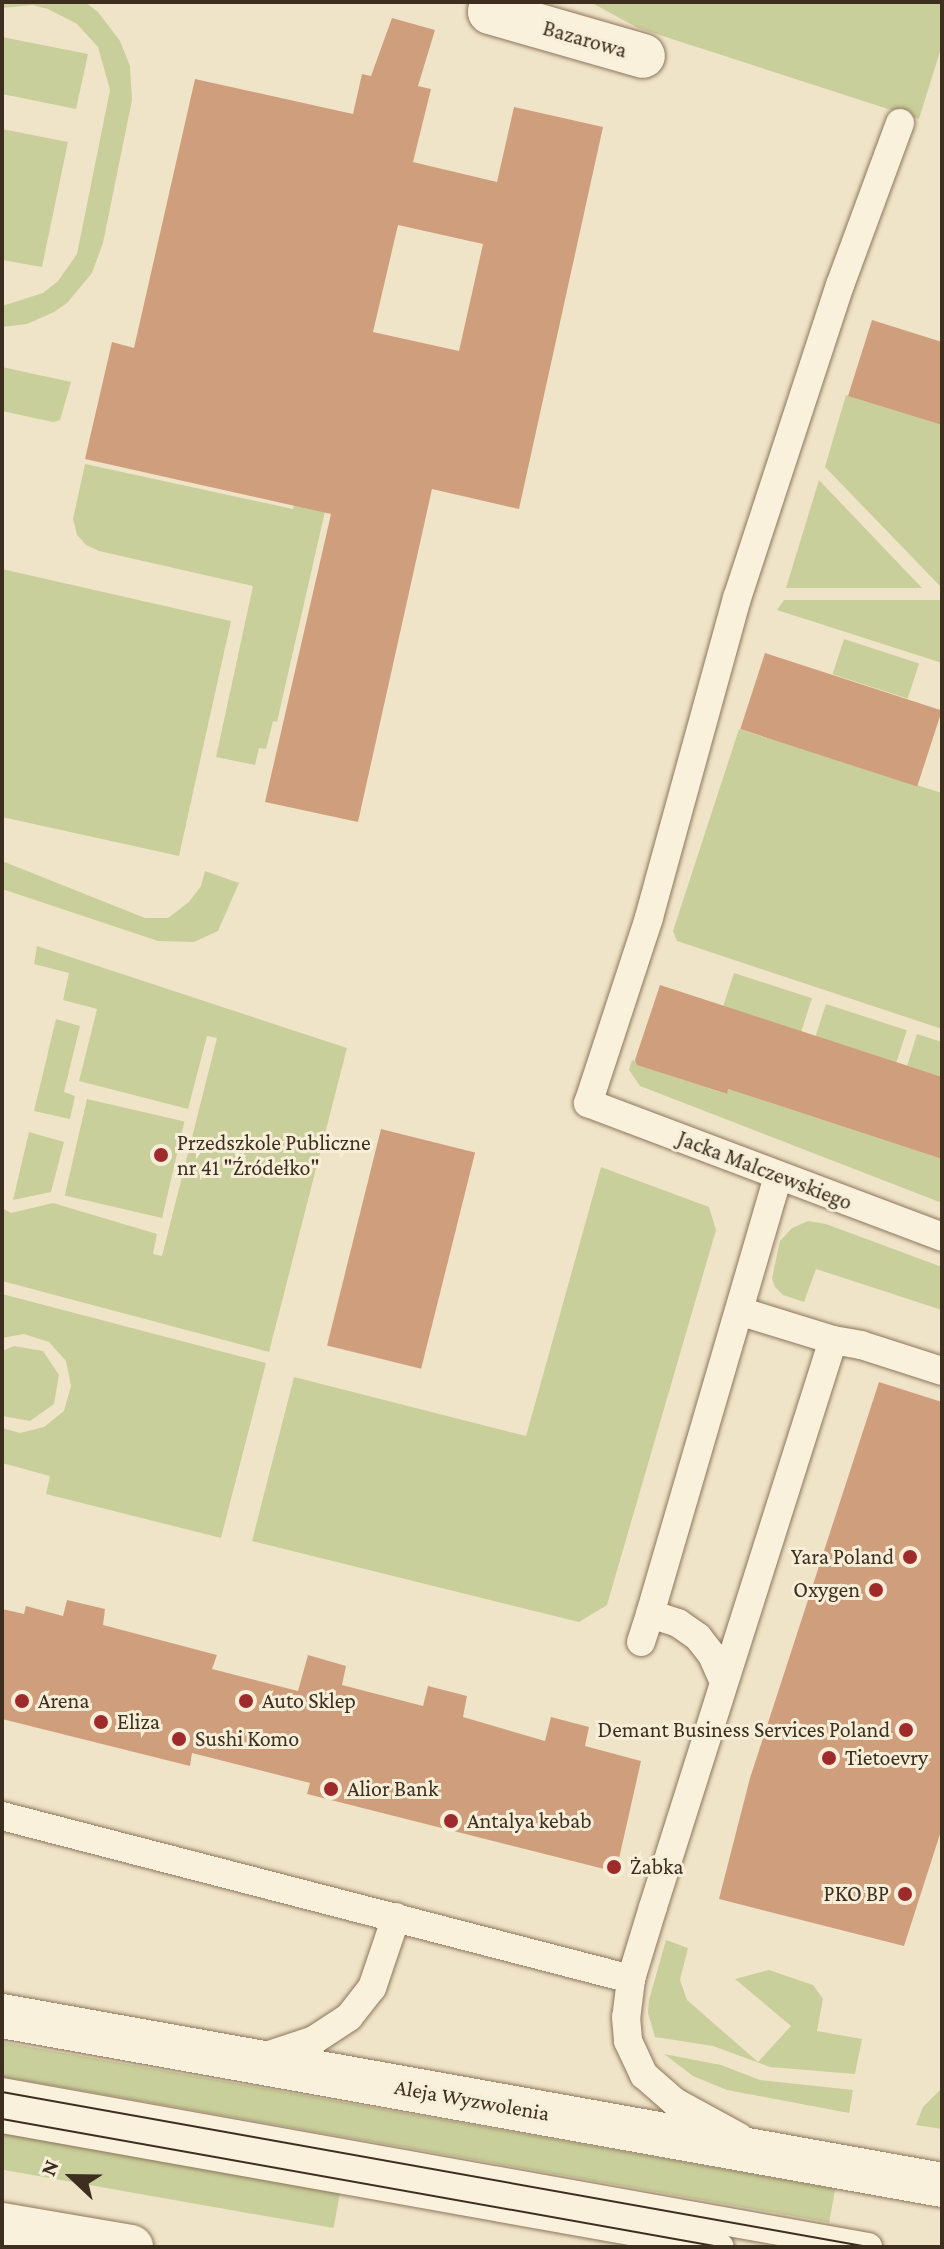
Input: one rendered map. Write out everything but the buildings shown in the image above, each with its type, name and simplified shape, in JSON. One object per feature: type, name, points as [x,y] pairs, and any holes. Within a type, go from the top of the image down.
[{"type":"street","name":"Bazarowa","points":[[492,2],[490,12],[643,56]]},
{"type":"street","name":"Aleja Wyzwolenia","points":[[2,2016],[942,2185]]},
{"type":"street","points":[[2,2225],[131,2247]]},
{"type":"lane","name":"Jacka Malczewskiego","points":[[900,123],[840,285],[737,598],[649,918],[588,1103],[942,1237]]},
{"type":"lane","points":[[641,1642],[778,1175]]},
{"type":"lane","points":[[739,1311],[942,1371]]},
{"type":"lane","points":[[792,2157],[754,2144],[675,2102],[644,2075],[633,2054],[626,2028],[631,1979],[833,1340]]},
{"type":"lane","points":[[650,1614],[678,1623],[698,1637],[724,1682]]},
{"type":"lane","points":[[2,1816],[631,1979]]},
{"type":"lane","points":[[249,2060],[314,2040],[349,2017],[372,1988],[396,1917]]},
{"type":"lane","points":[[2,2092],[868,2247]]},
{"type":"lane","points":[[2,2119],[720,2247]]},
{"type":"green space","points":[[2,2],[85,2],[98,12],[120,41],[130,66],[132,100],[103,243],[92,273],[67,303],[54,312],[27,324],[2,327],[2,306],[43,293],[58,281],[77,254],[110,90],[98,47],[77,24],[48,9],[32,5],[2,8]]},
{"type":"green space","points":[[590,2],[942,2],[942,45],[919,119],[638,28]]},
{"type":"green space","points":[[2,37],[88,54],[76,109],[2,94]]},
{"type":"green space","points":[[2,129],[68,142],[42,267],[2,260]]},
{"type":"green space","points":[[2,367],[71,382],[60,420],[53,422],[2,411]]},
{"type":"green space","points":[[846,395],[942,425],[942,588],[825,467]]},
{"type":"green space","points":[[85,464],[293,509],[298,487],[329,494],[277,722],[273,721],[266,749],[259,748],[255,765],[216,757],[253,586],[99,551],[86,545],[77,535],[73,519]]},
{"type":"green space","points":[[819,480],[922,588],[786,588]]},
{"type":"green space","points":[[2,569],[231,621],[179,856],[2,817]]},
{"type":"green space","points":[[784,600],[940,600],[942,663],[777,610]]},
{"type":"green space","points":[[844,639],[919,663],[908,699],[833,674]]},
{"type":"green space","points":[[739,729],[942,793],[942,1029],[677,941],[673,931]]},
{"type":"green space","points":[[2,861],[145,918],[168,918],[189,902],[201,886],[205,871],[239,883],[218,931],[194,942],[158,941],[2,889]]},
{"type":"green space","name":"Przedszkole Publiczne nr 41 \"Źródełko\"","points":[[37,946],[347,1048],[269,1352],[2,1281],[2,1208],[11,1213],[53,1203],[157,1234],[153,1254],[162,1256],[217,1038],[207,1036],[188,1109],[79,1081],[97,1009],[63,1000],[69,973],[34,964]]},
{"type":"green space","points":[[734,973],[812,998],[801,1032],[723,1006]]},
{"type":"green space","points":[[826,1004],[907,1030],[896,1063],[815,1036]]},
{"type":"green space","points":[[56,1019],[80,1026],[64,1092],[75,1096],[70,1119],[34,1111]]},
{"type":"green space","points":[[917,1034],[942,1042],[942,1077],[907,1066]]},
{"type":"green space","points":[[632,1060],[639,1062],[638,1065],[726,1094],[728,1089],[942,1159],[942,1203],[640,1086],[629,1070]]},
{"type":"green space","points":[[87,1099],[184,1121],[162,1218],[65,1195]]},
{"type":"green space","points":[[29,1132],[64,1142],[51,1192],[13,1200]]},
{"type":"green space","points":[[601,1167],[709,1207],[716,1230],[607,1605],[579,1622],[252,1541],[294,1377],[526,1436]]},
{"type":"green space","points":[[808,1221],[826,1224],[942,1267],[942,1310],[816,1269],[804,1302],[783,1295],[772,1278],[780,1241],[792,1228]]},
{"type":"green space","points":[[2,1294],[266,1363],[221,1538],[46,1494],[50,1476],[2,1463],[2,1428],[20,1433],[44,1427],[64,1411],[71,1386],[66,1361],[49,1342],[24,1334],[2,1338]]},
{"type":"green space","points":[[14,1346],[43,1351],[59,1375],[54,1404],[30,1421],[2,1416],[2,1351]]},
{"type":"green space","points":[[666,1940],[688,1948],[680,1980],[687,2000],[758,2062],[791,2026],[735,1979],[769,1970],[813,1985],[823,1999],[817,2031],[862,2039],[855,2074],[770,2067],[713,2046],[655,2037],[648,2013],[649,2000]]},
{"type":"green space","points":[[2,2042],[835,2189],[829,2222],[2,2077]]},
{"type":"green space","points":[[664,2054],[721,2065],[760,2080],[853,2090],[849,2113],[727,2090],[693,2076]]},
{"type":"green space","points":[[942,2088],[942,2129],[916,2125],[923,2107]]},
{"type":"green space","points":[[2,2128],[341,2188],[334,2228],[2,2170]]},
{"type":"tram line","points":[[2,2092],[868,2247]]},
{"type":"tram line","points":[[2,2119],[720,2247]]},
{"type":"place","name":"Przedszkole Publiczne nr 41 \"Źródełko\"","points":[[161,1155]]},
{"type":"place","name":"Yara Poland","points":[[910,1557]]},
{"type":"place","name":"Oxygen","points":[[876,1590]]},
{"type":"place","name":"Arena","points":[[22,1701]]},
{"type":"place","name":"Auto Sklep","points":[[246,1701]]},
{"type":"place","name":"Eliza","points":[[101,1722]]},
{"type":"place","name":"Demant Business Services Poland","points":[[906,1730]]},
{"type":"place","name":"Sushi Komo","points":[[179,1739]]},
{"type":"place","name":"Tietoevry","points":[[829,1758]]},
{"type":"place","name":"Alior Bank","points":[[331,1789]]},
{"type":"place","name":"Antalya kebab","points":[[451,1821]]},
{"type":"place","name":"Żabka","points":[[614,1867]]},
{"type":"place","name":"PKO BP","points":[[905,1894]]}]
